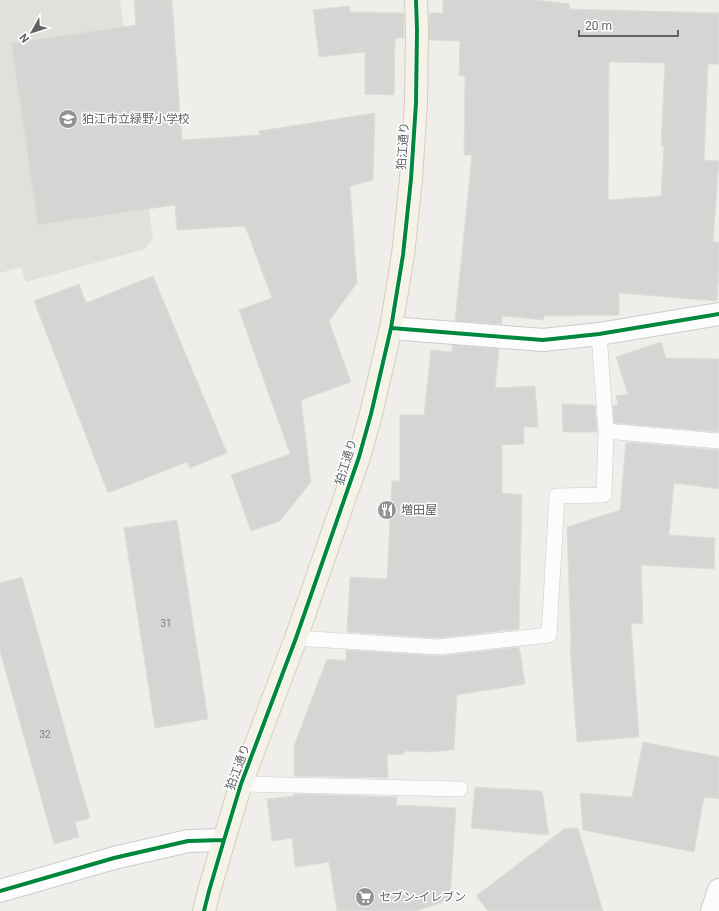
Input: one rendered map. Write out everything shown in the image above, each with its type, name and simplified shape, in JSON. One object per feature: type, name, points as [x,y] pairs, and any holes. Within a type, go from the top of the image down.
[{"type":"main road","name":"狛江通り","points":[[204,911],[241,784],[296,638],[358,457],[371,414],[391,328],[403,255],[411,179],[416,103],[416,0]]},
{"type":"street","points":[[391,328],[543,340],[599,334],[719,314]]},
{"type":"street","points":[[0,891],[114,858],[188,841],[224,840]]},
{"type":"street","points":[[712,911],[719,890]]},
{"type":"lane","points":[[296,638],[438,647],[549,635],[557,496],[604,495],[606,431],[599,334]]},
{"type":"lane","points":[[606,431],[719,441]]},
{"type":"lane","points":[[241,784],[460,789]]},
{"type":"shaded area","name":"狛江市立緑野小学校","points":[[0,0],[120,0],[153,238],[145,249],[26,282],[21,267],[0,273]]},
{"type":"building","points":[[134,0],[172,0],[182,140],[260,135],[259,131],[375,113],[373,180],[350,186],[357,283],[329,321],[351,382],[301,400],[311,482],[280,521],[251,531],[231,475],[290,454],[239,310],[272,298],[245,226],[177,230],[175,205],[38,225],[11,43],[136,25]]},
{"type":"building","points":[[443,0],[536,0],[570,4],[569,9],[719,13],[719,64],[708,64],[704,160],[719,161],[713,242],[719,242],[717,301],[619,293],[619,315],[544,316],[544,320],[502,316],[502,324],[455,321],[472,155],[464,155],[465,76],[459,75],[460,41],[429,40],[429,13],[443,13]],"holes":[[[609,62],[665,63],[661,146],[664,146],[661,196],[608,200]]]},
{"type":"building","points":[[349,6],[350,12],[404,13],[404,38],[395,38],[394,95],[365,94],[365,52],[319,57],[313,10]]},
{"type":"building","points":[[153,276],[227,453],[190,468],[187,462],[108,493],[34,301],[79,284],[86,303]]},
{"type":"building","points":[[661,342],[666,358],[719,359],[719,432],[614,423],[613,405],[618,405],[616,396],[628,394],[616,357]]},
{"type":"building","points":[[453,345],[499,349],[495,388],[535,386],[538,427],[524,427],[524,444],[502,445],[502,493],[522,495],[519,629],[438,638],[347,632],[350,577],[387,579],[392,481],[400,481],[400,415],[424,415],[431,350],[452,352]]},
{"type":"building","points":[[562,404],[595,405],[597,432],[563,432]]},
{"type":"building","points":[[626,442],[719,450],[719,489],[674,483],[669,535],[715,538],[714,569],[641,565],[643,623],[631,624],[639,737],[577,742],[570,646],[567,527],[620,510]]},
{"type":"building","points":[[177,520],[208,719],[155,728],[124,528]]},
{"type":"building","points":[[22,577],[90,818],[75,822],[79,837],[54,844],[0,651],[0,583]]},
{"type":"building","points":[[519,647],[525,684],[457,695],[454,750],[426,752],[405,751],[404,754],[387,755],[388,778],[294,776],[294,746],[327,659],[346,661],[346,650],[439,656]]},
{"type":"building","points":[[643,742],[719,757],[719,799],[704,797],[694,852],[583,830],[580,793],[632,797]]},
{"type":"building","points":[[475,787],[542,791],[549,835],[471,828]]},
{"type":"building","points":[[294,794],[397,797],[396,805],[456,808],[450,900],[416,911],[337,911],[329,862],[295,867],[292,838],[272,841],[267,799],[294,796]]},
{"type":"building","points":[[578,828],[603,911],[488,911],[476,896],[564,829]]},
{"type":"cycle path","points":[[204,911],[241,784],[296,638],[359,457],[371,414],[391,328],[403,255],[411,179],[416,103],[416,0]]},
{"type":"cycle path","points":[[391,328],[543,340],[599,334],[719,314]]},
{"type":"cycle path","points":[[0,891],[114,858],[188,841],[224,840]]},
{"type":"place","name":"狛江市立緑野小学校","points":[[68,119]]},
{"type":"place","name":"増田屋","points":[[387,510]]},
{"type":"place","name":"セブン-イレブン","points":[[365,897]]}]
